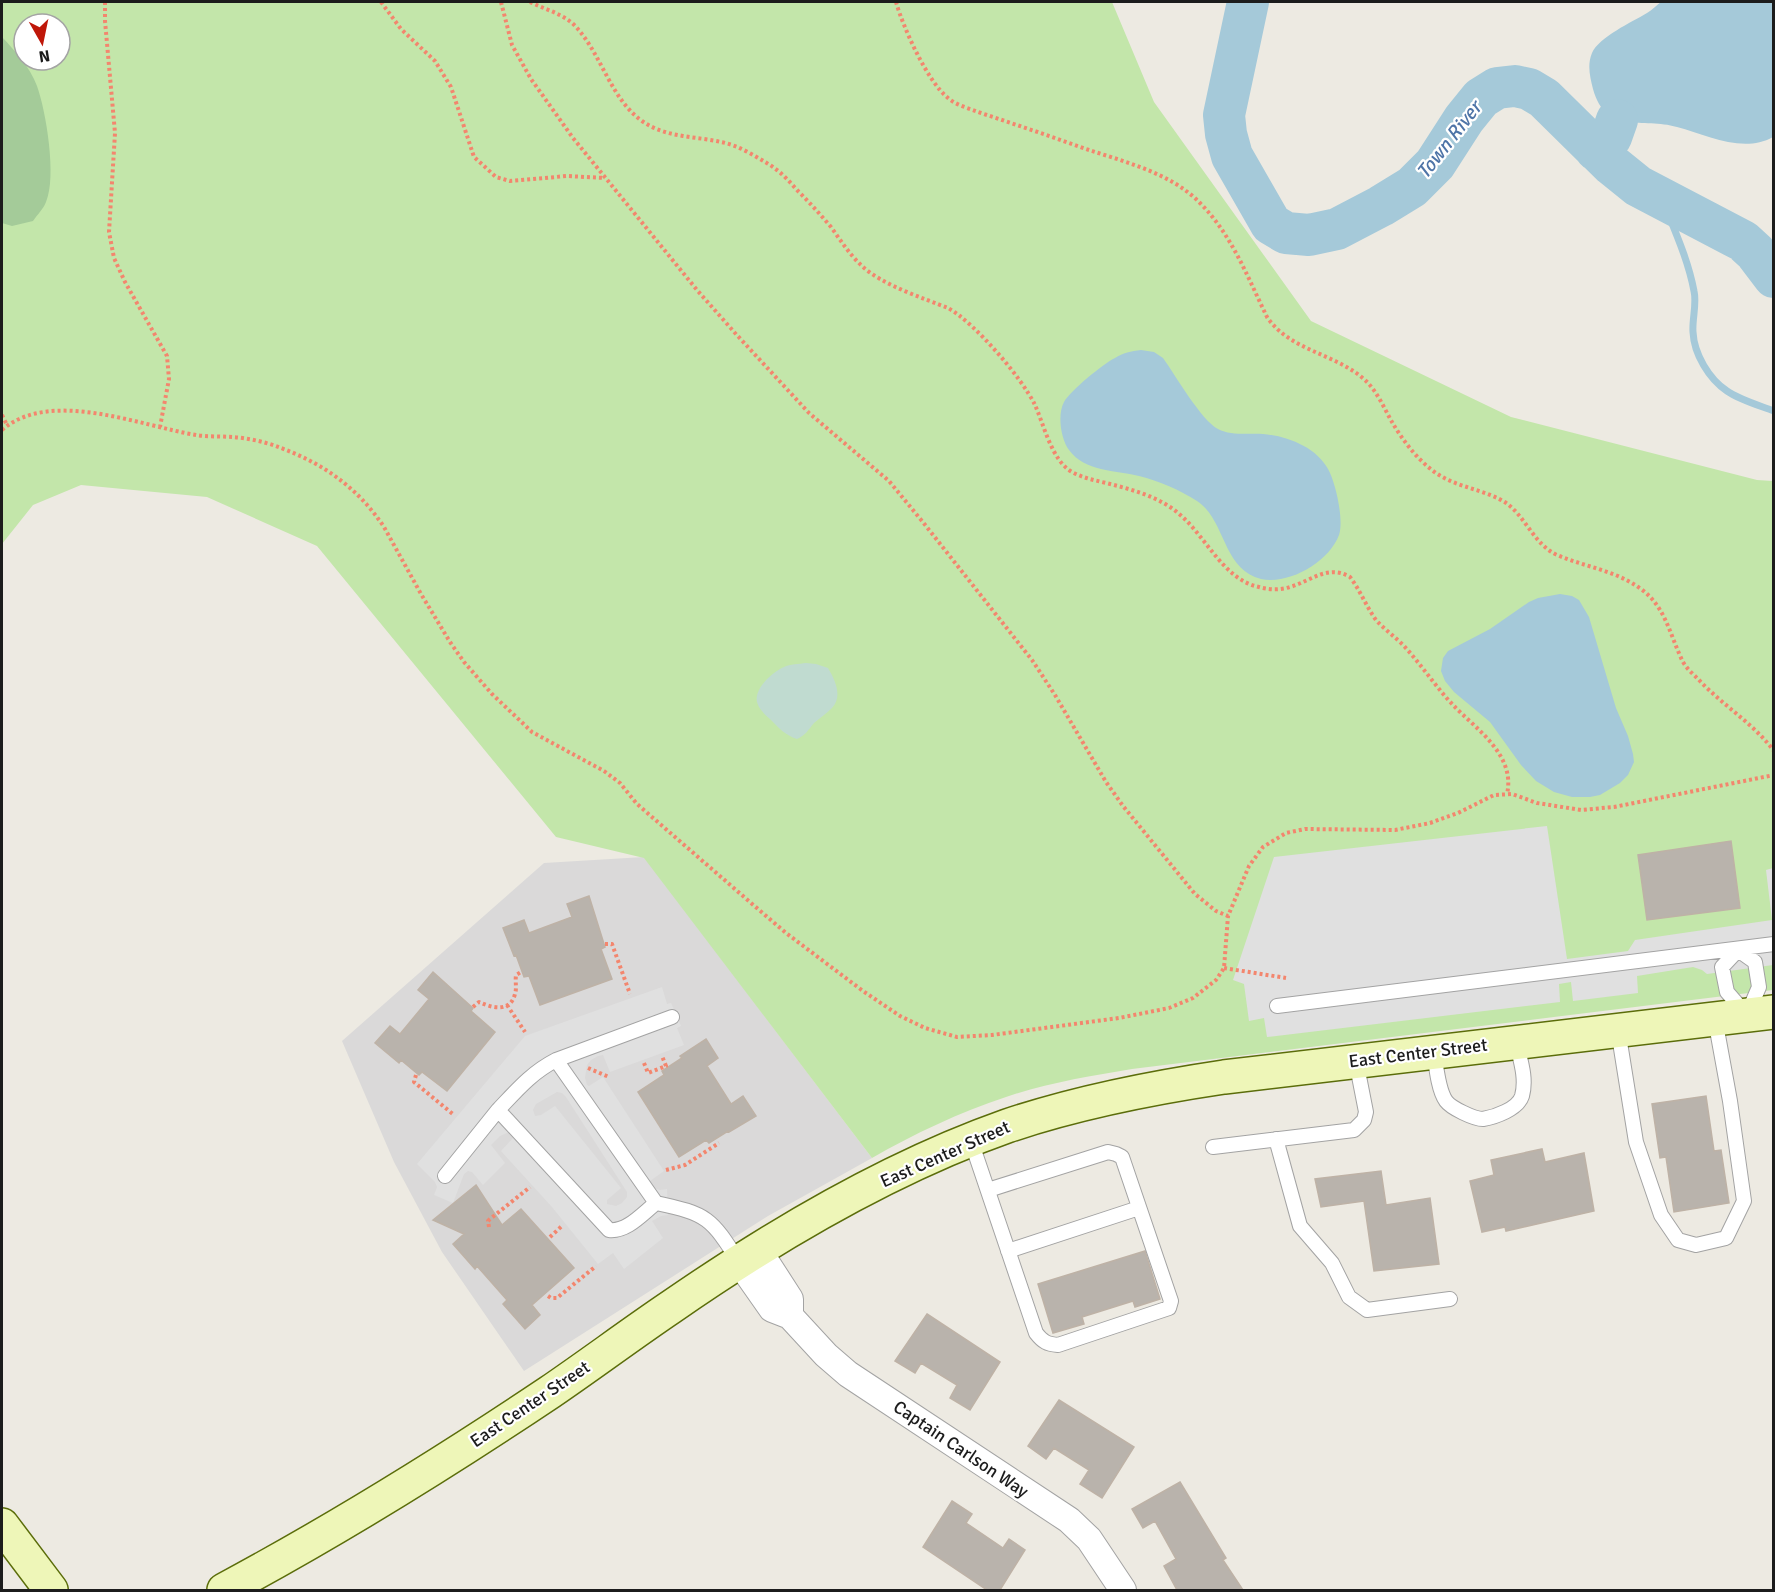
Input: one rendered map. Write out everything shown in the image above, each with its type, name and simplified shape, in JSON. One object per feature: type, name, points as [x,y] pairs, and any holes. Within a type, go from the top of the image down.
[{"type":"main road","name":"East Center Street","points":[[224,1590],[333,1530],[447,1460],[749,1256],[846,1200],[904,1170],[971,1140],[1038,1116],[1097,1100],[1193,1082],[1516,1041],[1760,1014]]},
{"type":"main road","points":[[2,1525],[51,1590]]},
{"type":"street","name":"Captain Carlson Way","points":[[749,1256],[790,1299],[790,1316],[848,1374],[1069,1520],[1089,1539],[1123,1590]]},
{"type":"lane","points":[[1277,1006],[1773,944]]},
{"type":"lane","points":[[1737,950],[1755,962],[1760,1014]]},
{"type":"lane","points":[[1737,950],[1722,967],[1727,992],[1760,1014]]},
{"type":"lane","points":[[445,1176],[498,1110],[530,1076],[541,1068],[556,1060],[672,1017]]},
{"type":"lane","points":[[1618,1030],[1636,1142],[1661,1215],[1678,1240],[1696,1245],[1726,1238],[1744,1201],[1730,1101],[1715,1019]]},
{"type":"lane","points":[[1434,1051],[1440,1086],[1446,1102],[1462,1113],[1481,1119],[1508,1111],[1521,1099],[1524,1080],[1516,1041]]},
{"type":"lane","points":[[556,1060],[656,1203],[701,1216],[749,1256]]},
{"type":"lane","points":[[1213,1147],[1354,1130],[1364,1120],[1366,1112],[1356,1061]]},
{"type":"lane","points":[[498,1110],[609,1230],[617,1231],[626,1227],[656,1203]]},
{"type":"lane","points":[[1276,1139],[1300,1226],[1332,1263],[1349,1297],[1367,1310],[1450,1299]]},
{"type":"lane","points":[[971,1140],[988,1191],[1008,1251],[1036,1333],[1048,1345],[1058,1345],[1169,1308],[1171,1305],[1122,1157],[1108,1152],[988,1191]]},
{"type":"lane","points":[[1008,1251],[1139,1208]]},
{"type":"path","points":[[105,2],[115,134],[109,232],[114,258],[125,282],[167,356],[169,379],[160,427]]},
{"type":"path","points":[[381,2],[400,29],[435,61],[451,87],[474,157],[496,177],[510,181],[567,176],[605,178]]},
{"type":"path","points":[[501,2],[512,45],[531,79],[605,178],[697,290],[809,413],[896,489],[1032,660],[1123,806],[1196,894],[1215,911],[1228,916]]},
{"type":"path","points":[[530,2],[559,14],[576,27],[592,49],[620,97],[642,121],[668,133],[734,145],[773,167],[811,205],[854,258],[872,275],[948,308],[972,325],[1029,395],[1057,454],[1071,472],[1089,480],[1146,494],[1166,504],[1186,519],[1233,574],[1249,584],[1276,589],[1291,587],[1327,572],[1343,573],[1350,577],[1376,620],[1403,645],[1451,703],[1494,746],[1507,775],[1509,785],[1507,794]]},
{"type":"path","points":[[896,2],[908,33],[934,82],[947,98],[978,112],[1141,168],[1168,180],[1190,194],[1202,205],[1234,249],[1274,327],[1294,342],[1335,360],[1366,381],[1404,439],[1422,462],[1432,470],[1454,483],[1502,501],[1522,519],[1539,541],[1555,554],[1616,574],[1643,590],[1662,612],[1684,664],[1704,686],[1766,740],[1773,751]]},
{"type":"path","points":[[2,430],[7,425],[50,411],[84,412],[126,418],[198,435],[236,437],[261,442],[281,448],[328,471],[362,498],[379,519],[450,642],[464,662],[492,694],[532,732],[604,771],[620,783],[637,804],[786,933],[900,1016],[925,1028],[957,1036],[992,1035],[1119,1018],[1182,1004],[1201,993],[1216,980],[1224,968],[1228,916],[1249,866],[1263,847],[1286,833],[1305,829],[1395,830],[1430,823],[1458,813],[1494,795],[1512,794],[1537,803],[1581,810],[1614,807],[1773,775]]},
{"type":"path","points":[[2,415],[7,425]]},
{"type":"path","points":[[605,944],[612,944],[630,994]]},
{"type":"path","points":[[1224,968],[1286,978]]},
{"type":"path","points":[[473,1007],[479,1002],[494,1008],[507,1005],[514,997],[516,975],[521,972]]},
{"type":"path","points":[[507,1005],[525,1032]]},
{"type":"path","points":[[644,1063],[648,1074],[666,1066],[662,1056]]},
{"type":"path","points":[[588,1068],[609,1077]]},
{"type":"path","points":[[416,1075],[414,1082],[454,1115]]},
{"type":"path","points":[[666,1170],[685,1165],[719,1143]]},
{"type":"path","points":[[489,1227],[490,1219],[530,1187]]},
{"type":"path","points":[[549,1237],[563,1225]]},
{"type":"path","points":[[548,1296],[556,1298],[596,1266]]},
{"type":"shaded area","points":[[1547,826],[1567,959],[1628,951],[1635,940],[1772,920],[1766,870],[1773,868],[1773,965],[1707,974],[1693,967],[1637,976],[1638,993],[1573,1001],[1571,982],[1559,984],[1560,1002],[1267,1037],[1264,1018],[1249,1021],[1244,984],[1233,980],[1274,857]]},
{"type":"shaded area","points":[[644,857],[872,1158],[768,1216],[524,1371],[442,1252],[394,1162],[342,1041],[544,863]]},
{"type":"shaded area","points":[[662,987],[667,1004],[671,1003],[681,1026],[677,1028],[684,1045],[610,1072],[603,1055],[591,1060],[587,1065],[585,1078],[587,1085],[603,1077],[664,1171],[650,1181],[654,1188],[667,1189],[668,1215],[652,1221],[663,1238],[624,1269],[613,1253],[598,1264],[552,1207],[501,1151],[513,1138],[513,1133],[509,1132],[500,1136],[491,1145],[505,1163],[483,1185],[472,1172],[468,1171],[464,1174],[453,1203],[434,1195],[437,1187],[435,1182],[417,1164],[525,1036]],"holes":[[[557,1092],[562,1093],[627,1192],[627,1197],[622,1203],[616,1206],[607,1204],[607,1200],[621,1188],[555,1106],[535,1116],[533,1110],[536,1104]]]},
{"type":"green space","points":[[2,2],[1112,2],[1154,102],[1311,321],[1511,417],[1757,480],[1773,481],[1773,990],[1132,1069],[1084,1077],[1021,1092],[972,1109],[904,1140],[872,1158],[644,858],[556,837],[317,546],[207,497],[81,485],[33,505],[2,544]]},
{"type":"green space","points":[[2,37],[12,48],[12,72],[30,72],[37,86],[47,127],[51,177],[44,207],[33,221],[12,226],[2,223]]},
{"type":"green space","points":[[806,663],[828,668],[835,683],[837,698],[832,708],[797,739],[789,736],[763,712],[758,705],[757,697],[761,687],[779,669]]},
{"type":"water","points":[[1661,2],[1773,2],[1773,137],[1750,144],[1725,141],[1664,124],[1627,122],[1616,119],[1599,104],[1590,76],[1589,66],[1592,53],[1601,41]]},
{"type":"water","points":[[1141,350],[1154,352],[1163,358],[1204,417],[1218,429],[1234,433],[1282,437],[1300,444],[1323,461],[1331,475],[1340,512],[1339,535],[1327,554],[1307,569],[1284,578],[1261,579],[1248,574],[1231,555],[1214,520],[1197,501],[1154,480],[1083,463],[1069,450],[1061,427],[1064,402],[1095,371],[1124,354]]},
{"type":"water","points":[[1560,594],[1579,600],[1589,617],[1616,708],[1633,754],[1634,762],[1628,775],[1620,783],[1600,795],[1590,797],[1572,797],[1554,792],[1536,781],[1521,765],[1490,722],[1454,692],[1445,681],[1441,671],[1443,658],[1448,651],[1490,629],[1529,602]]},
{"type":"building","points":[[1731,841],[1740,908],[1647,920],[1638,855]]},
{"type":"building","points":[[589,896],[605,947],[601,949],[612,979],[540,1005],[529,976],[524,977],[503,928],[524,920],[529,933],[572,917],[567,904]]},
{"type":"building","points":[[433,972],[473,1008],[471,1011],[495,1032],[447,1091],[422,1072],[419,1075],[401,1060],[399,1063],[375,1043],[390,1026],[400,1034],[429,999],[418,990]]},
{"type":"building","points":[[706,1039],[718,1058],[707,1066],[731,1104],[743,1096],[756,1116],[709,1143],[706,1140],[679,1157],[638,1092],[664,1075],[662,1071],[682,1058],[680,1056]]},
{"type":"building","points":[[1706,1096],[1714,1151],[1721,1150],[1729,1203],[1674,1212],[1666,1157],[1660,1158],[1652,1104]]},
{"type":"building","points":[[1542,1149],[1545,1162],[1584,1153],[1594,1211],[1506,1231],[1505,1227],[1482,1232],[1470,1181],[1494,1175],[1491,1160]]},
{"type":"building","points":[[1381,1171],[1386,1205],[1430,1198],[1439,1264],[1374,1271],[1364,1201],[1321,1207],[1315,1179]]},
{"type":"building","points":[[476,1185],[502,1225],[521,1209],[574,1268],[532,1305],[540,1315],[525,1329],[503,1304],[507,1300],[477,1266],[475,1269],[453,1244],[464,1234],[433,1220]]},
{"type":"building","points":[[1145,1251],[1160,1299],[1135,1307],[1133,1301],[1082,1317],[1084,1324],[1053,1333],[1038,1284]]},
{"type":"building","points":[[927,1314],[1000,1362],[970,1410],[950,1398],[957,1385],[921,1363],[915,1373],[895,1361]]},
{"type":"building","points":[[1059,1400],[1134,1447],[1102,1498],[1080,1484],[1089,1470],[1054,1448],[1046,1459],[1028,1446]]},
{"type":"building","points":[[1180,1482],[1226,1558],[1223,1560],[1243,1590],[1177,1590],[1164,1566],[1176,1559],[1155,1521],[1143,1528],[1132,1509]]},
{"type":"building","points":[[952,1501],[972,1514],[966,1523],[1003,1548],[1009,1539],[1025,1550],[1000,1590],[987,1590],[923,1547]]},
{"type":"waterway","name":"Town River","points":[[1248,2],[1224,115],[1226,134],[1232,156],[1271,224],[1286,233],[1309,235],[1337,229],[1412,187],[1435,164],[1464,119],[1481,98],[1497,88],[1515,86],[1529,89],[1544,98],[1612,165],[1638,186],[1743,241],[1755,252],[1774,277]]},
{"type":"waterway","points":[[1596,150],[1611,137],[1617,120]]},
{"type":"waterway","points":[[1662,199],[1688,267],[1695,296],[1693,327],[1699,357],[1720,386],[1743,400],[1774,411]]}]
